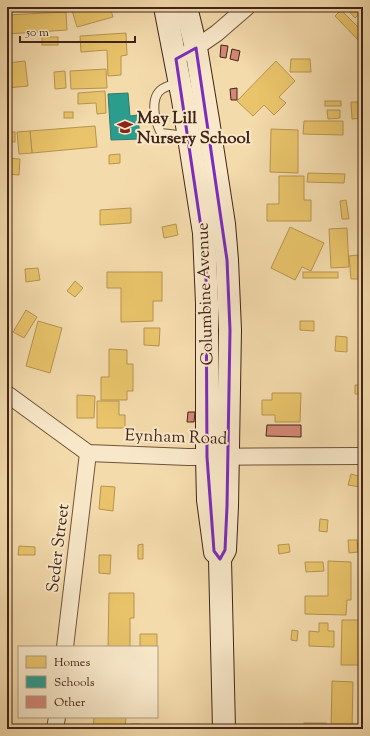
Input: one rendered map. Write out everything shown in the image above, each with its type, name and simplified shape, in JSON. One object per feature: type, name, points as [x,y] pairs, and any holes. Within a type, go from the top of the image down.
[{"type":"main road","name":"Columbine Avenue","points":[[165,7],[176,59],[188,133],[217,260]]},
{"type":"main road","name":"Columbine Avenue","points":[[186,7],[196,48],[224,224],[217,260],[217,457],[208,500],[214,551],[220,559],[224,729]]},
{"type":"street","points":[[176,59],[217,34],[247,7]]},
{"type":"street","points":[[7,394],[88,452]]},
{"type":"street","name":"Eynham Road","points":[[88,452],[217,457],[363,456]]},
{"type":"street","name":"Seder Street","points":[[64,646],[88,452]]},
{"type":"street","points":[[55,729],[57,718]]},
{"type":"lane","points":[[180,82],[166,87],[158,93],[155,101],[155,117],[161,133],[178,135],[188,133]]},
{"type":"highlighted area","points":[[196,48],[227,260],[230,330],[227,506],[225,550],[220,559],[214,551],[207,457],[206,261],[176,59]]},
{"type":"building: Homes","points":[[71,7],[110,7],[113,17],[77,27]]},
{"type":"building: Homes","points":[[345,7],[363,7],[363,10],[355,18]]},
{"type":"building: Homes","points":[[341,10],[363,32],[363,41],[361,43],[335,16]]},
{"type":"building: Homes","points":[[66,12],[67,30],[7,34],[7,15]]},
{"type":"building: Homes","points":[[126,33],[127,55],[121,56],[121,75],[108,76],[107,50],[81,52],[80,36]]},
{"type":"building: Homes","points":[[42,37],[58,37],[58,45],[42,45]]},
{"type":"building: Homes","points":[[291,59],[310,59],[311,72],[290,72]]},
{"type":"building: Homes","points":[[25,61],[28,86],[7,88],[7,63]]},
{"type":"building: Homes","points":[[276,61],[295,81],[279,97],[286,103],[274,115],[264,105],[253,116],[237,101]]},
{"type":"building: Homes","points":[[106,69],[107,88],[71,89],[70,71]]},
{"type":"building: Homes","points":[[65,71],[66,88],[55,89],[54,72]]},
{"type":"building: Homes","points":[[105,91],[106,113],[97,114],[96,103],[78,104],[78,93]]},
{"type":"building: Homes","points":[[325,101],[341,101],[341,106],[325,106]]},
{"type":"building: Homes","points":[[351,102],[363,102],[363,118],[352,119]]},
{"type":"building: Homes","points":[[327,110],[340,110],[340,118],[328,119]]},
{"type":"building: Homes","points":[[64,112],[73,112],[73,118],[64,118]]},
{"type":"building: Homes","points":[[304,121],[343,121],[343,135],[303,134]]},
{"type":"building: Homes","points":[[95,126],[97,147],[32,153],[30,131]]},
{"type":"building: Homes","points":[[271,129],[298,130],[298,173],[270,172]]},
{"type":"building: Homes","points":[[30,131],[32,153],[19,154],[17,132]]},
{"type":"building: Homes","points":[[7,132],[15,132],[15,142],[7,142]]},
{"type":"building: Homes","points":[[120,154],[120,163],[109,164],[109,155]]},
{"type":"building: Homes","points":[[7,158],[20,159],[19,175],[7,174]]},
{"type":"building: Homes","points":[[308,173],[345,174],[344,183],[307,182]]},
{"type":"building: Homes","points":[[279,176],[304,176],[304,200],[311,200],[311,221],[267,221],[267,204],[279,204]]},
{"type":"building: Homes","points":[[346,200],[349,219],[342,219],[340,201]]},
{"type":"building: Homes","points":[[131,208],[131,223],[100,225],[100,210]]},
{"type":"building: Homes","points":[[176,224],[178,235],[164,238],[162,227]]},
{"type":"building: Homes","points":[[290,227],[324,243],[311,271],[302,267],[295,280],[271,268]]},
{"type":"building: Homes","points":[[347,228],[349,267],[331,268],[329,229]]},
{"type":"building: Homes","points":[[358,255],[360,279],[351,279],[349,256]]},
{"type":"building: Homes","points":[[38,268],[40,280],[26,282],[25,269]]},
{"type":"building: Homes","points":[[107,272],[162,272],[162,301],[153,301],[153,321],[121,322],[121,288],[107,288]]},
{"type":"building: Homes","points":[[303,272],[338,272],[338,278],[303,278]]},
{"type":"building: Homes","points":[[363,278],[363,299],[362,299],[360,279]]},
{"type":"building: Homes","points":[[75,281],[83,288],[75,297],[67,291]]},
{"type":"building: Homes","points":[[26,310],[37,317],[24,338],[13,332]]},
{"type":"building: Homes","points":[[38,321],[62,328],[50,373],[26,366]]},
{"type":"building: Homes","points":[[300,321],[314,321],[314,331],[300,330]]},
{"type":"building: Homes","points":[[144,328],[160,328],[159,346],[144,345]]},
{"type":"building: Homes","points":[[336,336],[347,337],[347,352],[335,351]]},
{"type":"building: Homes","points":[[109,349],[127,350],[127,364],[133,364],[133,391],[127,391],[127,400],[101,400],[101,377],[109,377]]},
{"type":"building: Homes","points":[[363,376],[363,394],[355,394],[355,385],[362,385]]},
{"type":"building: Homes","points":[[272,393],[301,393],[300,422],[275,422],[275,415],[262,415],[262,400],[272,400]]},
{"type":"building: Homes","points":[[77,395],[95,396],[94,418],[77,418]]},
{"type":"building: Homes","points":[[97,401],[119,401],[119,415],[125,415],[125,428],[97,428]]},
{"type":"building: Homes","points":[[351,474],[362,477],[360,487],[348,485]]},
{"type":"building: Homes","points":[[101,486],[115,487],[113,511],[99,509]]},
{"type":"building: Homes","points":[[320,519],[328,520],[327,532],[319,531]]},
{"type":"building: Homes","points":[[348,540],[357,540],[358,552],[349,553]]},
{"type":"building: Homes","points":[[143,544],[143,559],[138,559],[138,545]]},
{"type":"building: Homes","points":[[289,544],[290,552],[279,554],[278,545]]},
{"type":"building: Homes","points":[[19,546],[35,547],[35,555],[18,555]]},
{"type":"building: Homes","points":[[99,555],[111,555],[110,574],[99,573]]},
{"type":"building: Homes","points":[[328,561],[351,562],[351,600],[347,600],[346,615],[305,614],[305,596],[328,596]]},
{"type":"building: Homes","points":[[305,562],[323,562],[324,571],[306,572]]},
{"type":"building: Homes","points":[[109,593],[134,593],[134,618],[130,618],[130,646],[108,646]]},
{"type":"building: Homes","points":[[342,620],[363,620],[363,665],[341,665]]},
{"type":"building: Homes","points":[[319,623],[328,623],[328,631],[334,631],[334,647],[309,646],[309,631],[319,632]]},
{"type":"building: Homes","points":[[292,630],[298,631],[297,641],[291,640]]},
{"type":"building: Homes","points":[[140,634],[157,634],[157,646],[140,646]]},
{"type":"building: Homes","points":[[332,681],[353,682],[352,729],[331,729]]},
{"type":"building: Homes","points":[[94,718],[126,718],[125,729],[93,729]]},
{"type":"building: Homes","points":[[304,723],[326,723],[326,729],[304,729]]},
{"type":"building: Homes","points":[[131,724],[140,724],[140,729],[131,729]]},
{"type":"building: Schools","name":"May Lill Nursery School","points":[[128,93],[130,116],[138,115],[140,139],[111,140],[108,94]]},
{"type":"building: Other","points":[[221,45],[228,46],[226,58],[220,57]]},
{"type":"building: Other","points":[[232,49],[240,51],[238,61],[230,59]]},
{"type":"building: Other","points":[[237,88],[237,100],[231,100],[230,89]]},
{"type":"building: Other","points":[[188,412],[195,412],[194,422],[187,422]]},
{"type":"building: Other","points":[[267,425],[301,425],[301,437],[266,436]]},
{"type":"place","name":"May Lill Nursery School","points":[[125,127]]}]
